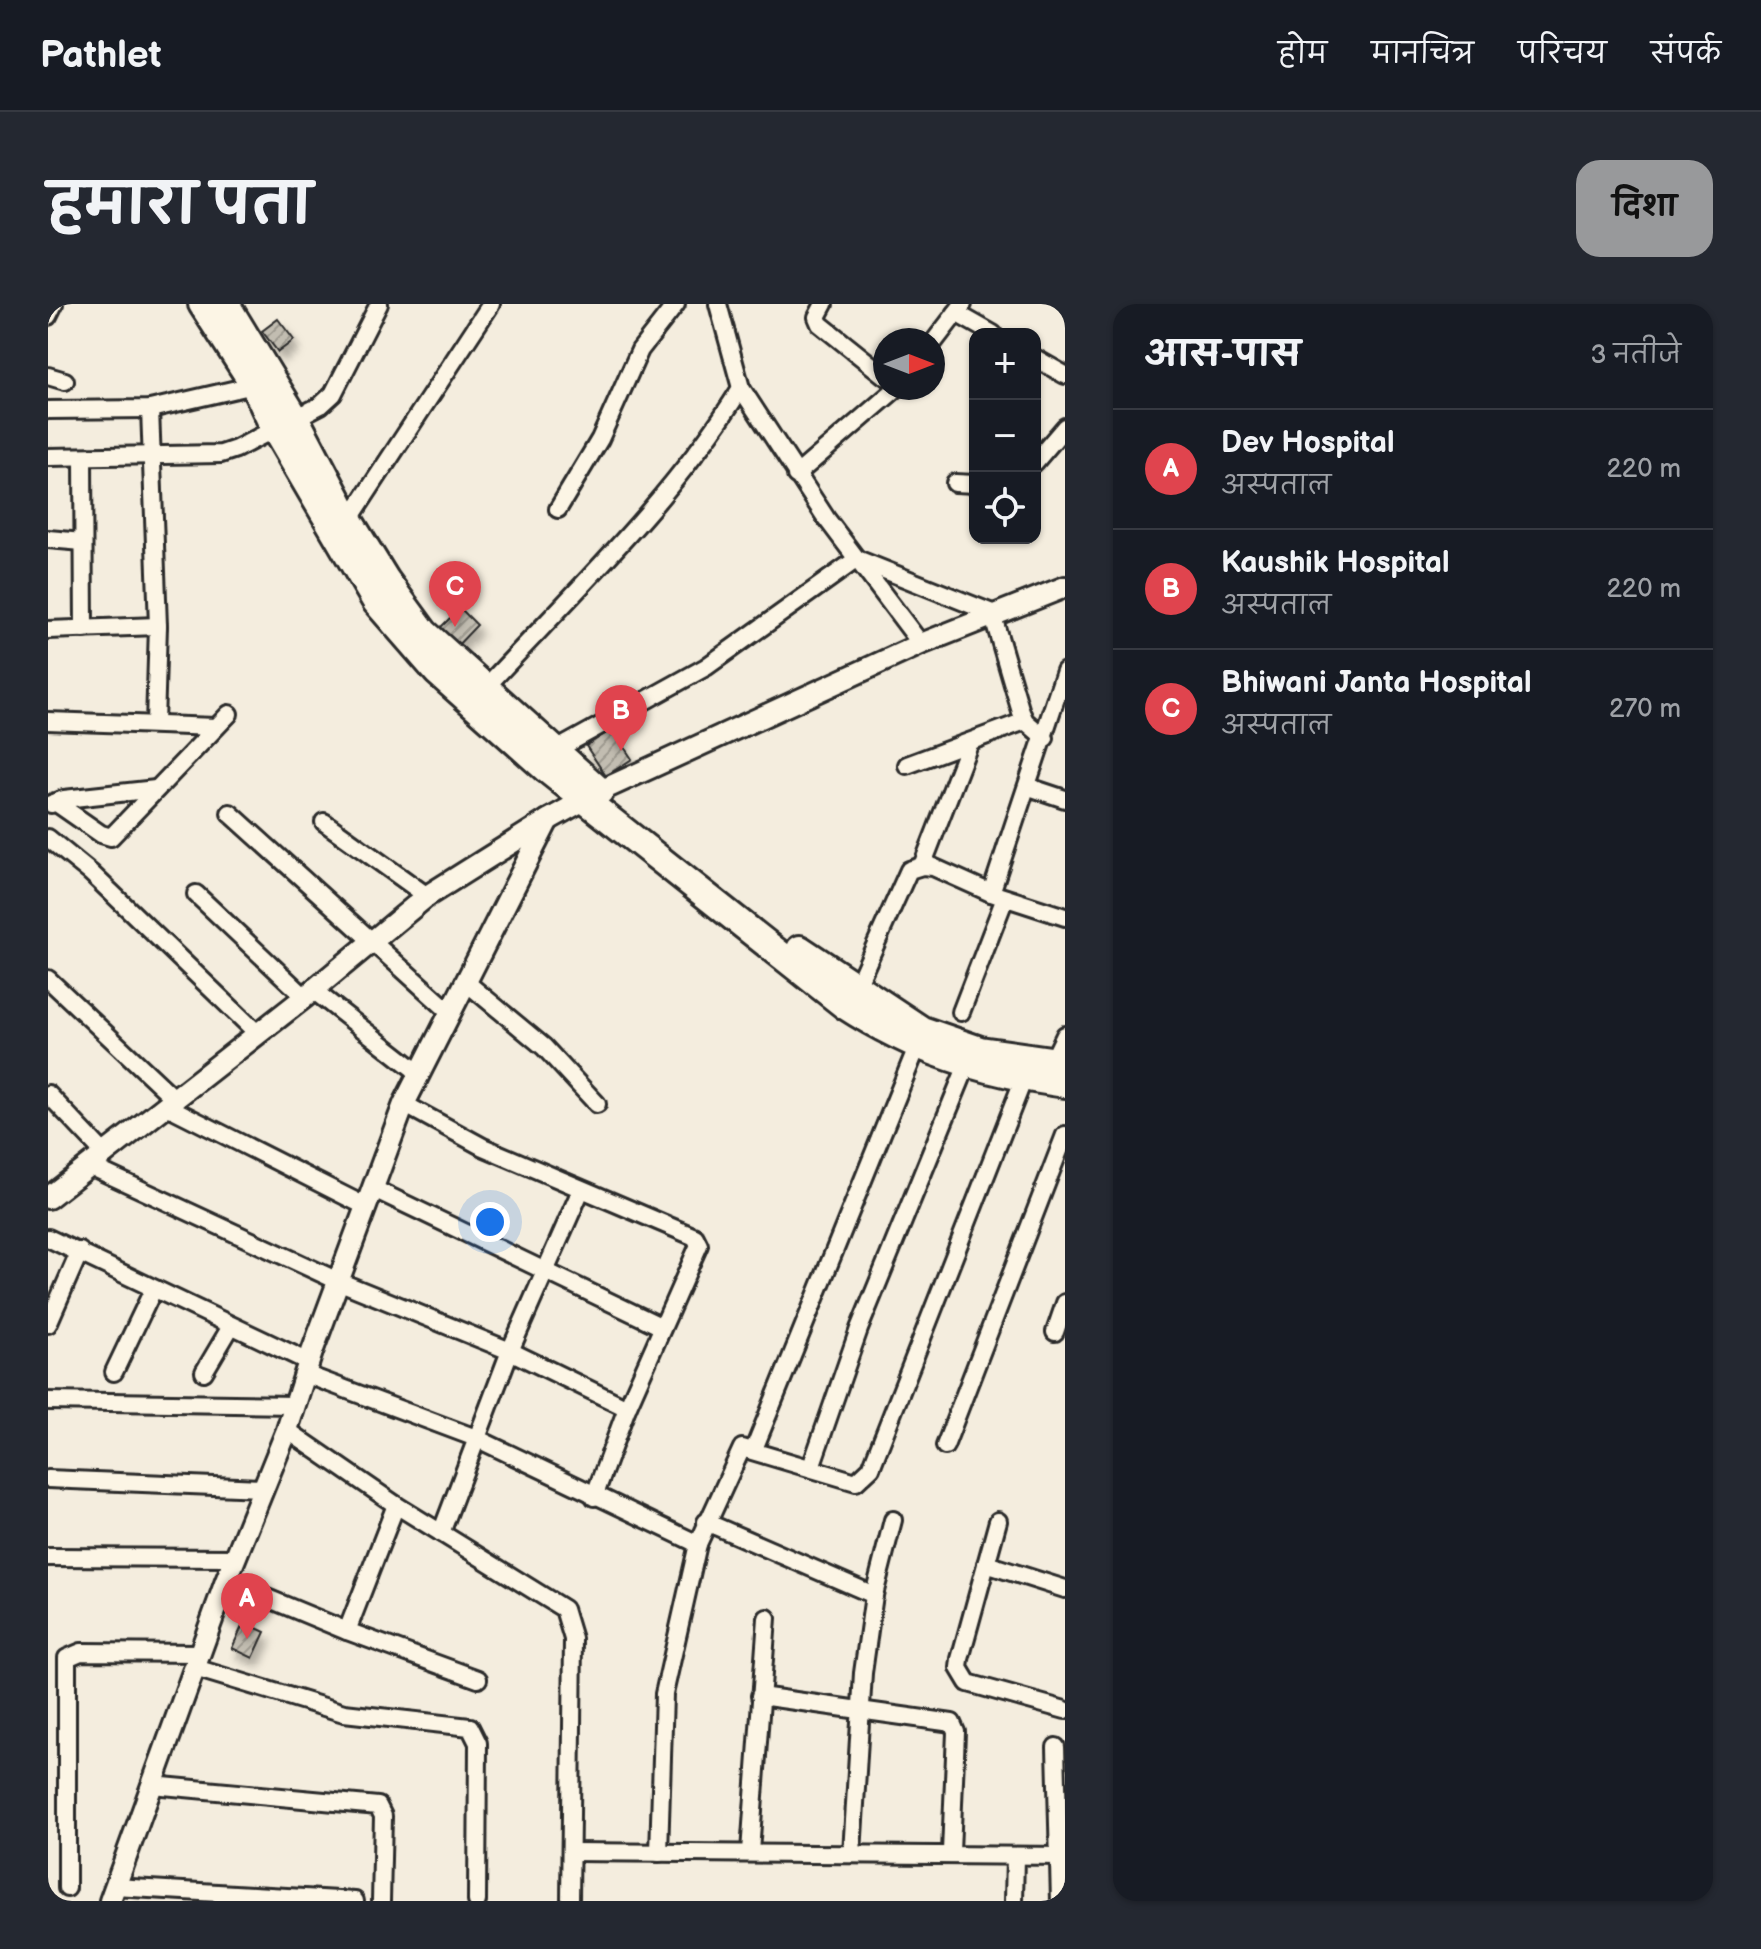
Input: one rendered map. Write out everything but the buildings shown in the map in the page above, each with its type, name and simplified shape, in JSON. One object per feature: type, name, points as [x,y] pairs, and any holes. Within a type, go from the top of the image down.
[{"type":"main road","points":[[202,304],[424,632],[484,689],[556,750],[592,796],[779,935],[922,1030],[1050,1073]]},
{"type":"main road","points":[[237,308],[285,423],[376,602],[437,672],[844,1005],[917,1047],[967,1065],[1050,1073]]},
{"type":"street","points":[[48,316],[54,304]]},
{"type":"street","points":[[48,457],[221,454],[285,423],[333,394],[379,304]]},
{"type":"street","points":[[349,520],[491,304]]},
{"type":"street","points":[[558,509],[600,439],[640,350],[676,304]]},
{"type":"street","points":[[718,304],[741,388],[796,475],[921,644]]},
{"type":"street","points":[[824,304],[817,317],[820,324],[873,366]]},
{"type":"street","points":[[945,328],[960,309],[985,328]]},
{"type":"street","points":[[1041,361],[1065,375]]},
{"type":"street","points":[[48,376],[65,381]]},
{"type":"street","points":[[48,410],[150,409],[254,385]]},
{"type":"street","points":[[484,689],[659,501],[707,442],[741,388]]},
{"type":"street","points":[[796,475],[883,400]]},
{"type":"street","points":[[150,409],[158,626],[155,723]]},
{"type":"street","points":[[1041,455],[1065,427]]},
{"type":"street","points":[[83,457],[84,629]]},
{"type":"street","points":[[955,483],[969,484]]},
{"type":"street","points":[[48,539],[83,542]]},
{"type":"street","points":[[857,559],[992,613]]},
{"type":"street","points":[[556,750],[706,667],[857,559]]},
{"type":"street","points":[[48,1198],[309,994],[427,896],[548,820],[592,796],[921,644],[992,613],[1065,587]]},
{"type":"street","points":[[992,613],[1025,721],[1045,738]]},
{"type":"street","points":[[48,630],[158,626]]},
{"type":"street","points":[[961,1012],[1065,671]]},
{"type":"street","points":[[51,804],[111,837],[229,714]]},
{"type":"street","points":[[48,721],[216,727]]},
{"type":"street","points":[[907,765],[1025,721]]},
{"type":"street","points":[[922,866],[970,742]]},
{"type":"street","points":[[1029,787],[1065,799]]},
{"type":"street","points":[[51,804],[156,789]]},
{"type":"street","points":[[230,813],[450,1012]]},
{"type":"street","points":[[355,1901],[113,1894],[226,1581],[287,1430],[404,1104],[548,820]]},
{"type":"street","points":[[324,822],[427,896]]},
{"type":"street","points":[[48,838],[91,873],[257,1033]]},
{"type":"street","points":[[856,988],[909,870],[922,866],[998,896],[1065,917]]},
{"type":"street","points":[[196,894],[309,994],[419,1073]]},
{"type":"street","points":[[48,979],[170,1102],[371,1198],[662,1327]]},
{"type":"street","points":[[467,983],[544,1047],[597,1104]]},
{"type":"street","points":[[659,1853],[664,1694],[698,1544],[738,1453],[742,1448],[754,1449],[856,1482],[871,1468],[1065,1035]]},
{"type":"street","points":[[754,1449],[917,1047]]},
{"type":"street","points":[[811,1467],[859,1329],[967,1065]]},
{"type":"street","points":[[48,1094],[98,1161],[338,1281],[510,1351],[627,1408]]},
{"type":"street","points":[[404,1104],[483,1147],[695,1237],[698,1251],[627,1408],[594,1497]]},
{"type":"street","points":[[945,1446],[1065,1135]]},
{"type":"street","points":[[441,1533],[510,1351],[581,1190]]},
{"type":"street","points":[[48,1238],[80,1251],[307,1368],[476,1438],[698,1544]]},
{"type":"street","points":[[48,1324],[80,1251]]},
{"type":"street","points":[[114,1372],[153,1290]]},
{"type":"street","points":[[1055,1332],[1065,1303]]},
{"type":"street","points":[[204,1372],[230,1328]]},
{"type":"street","points":[[48,1401],[296,1405]]},
{"type":"street","points":[[287,1430],[396,1505],[554,1600],[570,1622],[570,1901]]},
{"type":"street","points":[[48,1479],[261,1488]]},
{"type":"street","points":[[347,1631],[396,1505]]},
{"type":"street","points":[[852,1853],[860,1712],[874,1595],[893,1520]]},
{"type":"street","points":[[998,1521],[960,1659],[962,1677],[968,1683],[1065,1710]]},
{"type":"street","points":[[706,1522],[874,1595]]},
{"type":"street","points":[[48,1557],[236,1558]]},
{"type":"street","points":[[986,1564],[1065,1589]]},
{"type":"street","points":[[226,1581],[347,1631],[478,1679]]},
{"type":"street","points":[[750,1852],[767,1618]]},
{"type":"street","points":[[67,1888],[67,1658],[81,1652],[197,1660],[344,1713],[470,1727],[478,1743],[477,1901]]},
{"type":"street","points":[[760,1696],[860,1712],[945,1721],[956,1726],[951,1852]]},
{"type":"street","points":[[1056,1747],[1062,1856],[1060,1901]]},
{"type":"street","points":[[152,1785],[378,1806],[383,1816],[381,1901]]},
{"type":"street","points":[[571,1852],[951,1852],[1062,1856]]},
{"type":"street","points":[[1014,1901],[1015,1856]]},
{"type":"place","name":"Bhiwani Janta Hospital","points":[[455,627]]},
{"type":"place","name":"Kaushik Hospital","points":[[621,751]]},
{"type":"place","name":"Dev Hospital","points":[[247,1639]]}]
